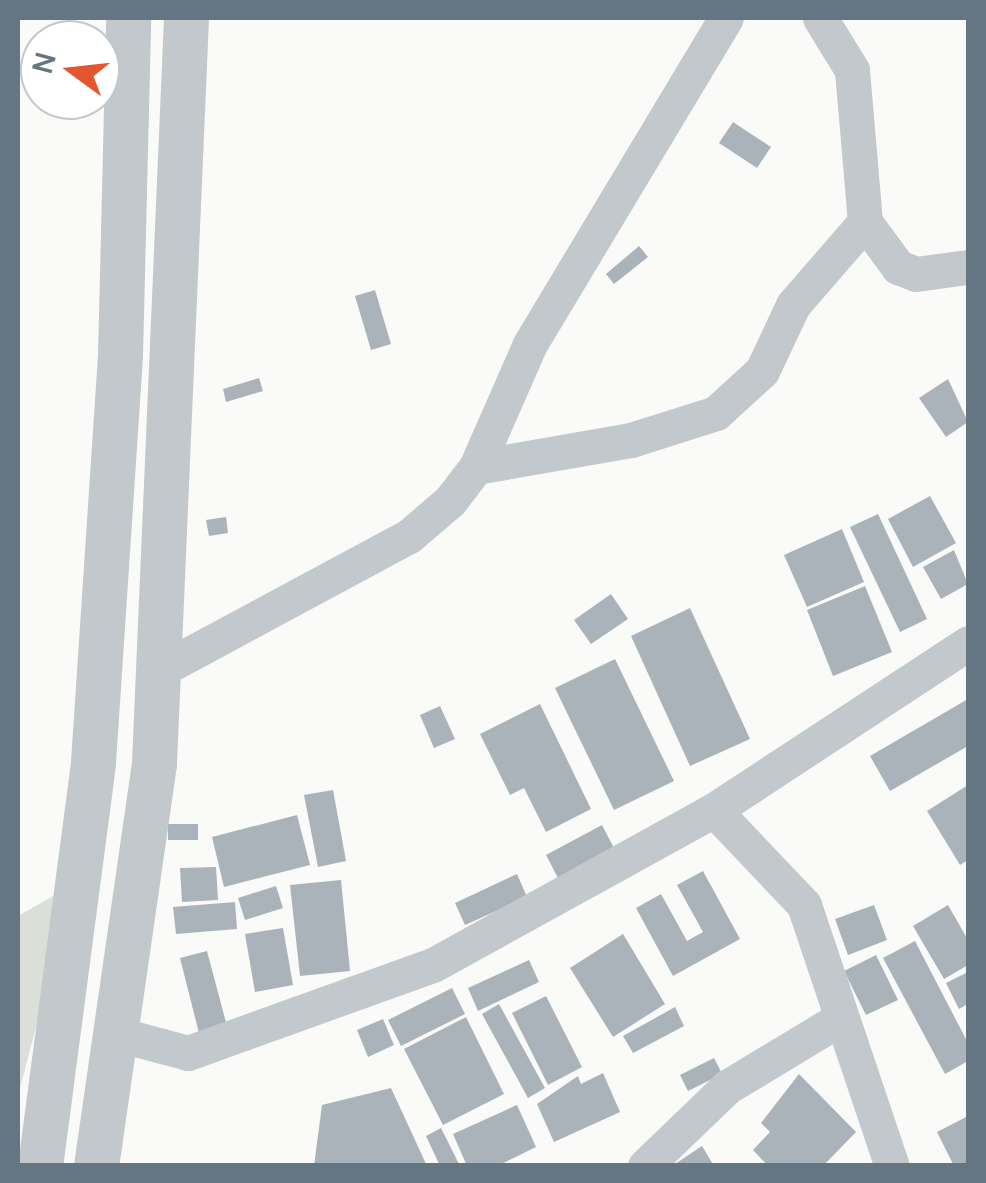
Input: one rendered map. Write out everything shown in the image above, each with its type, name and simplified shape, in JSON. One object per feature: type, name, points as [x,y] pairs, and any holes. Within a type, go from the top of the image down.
[{"type":"street","points":[[40,1166],[93,762],[120,355],[128,18]]},
{"type":"street","points":[[96,1166],[121,1035],[160,670],[186,18]]},
{"type":"street","points":[[160,670],[409,536],[476,467],[530,344],[726,18]]},
{"type":"street","points":[[820,18],[852,70],[865,222],[898,266],[916,274],[968,268]]},
{"type":"street","points":[[476,467],[631,440],[730,408],[762,370],[793,306],[865,222]]},
{"type":"street","points":[[121,1035],[188,1053],[433,965],[714,810],[968,643]]},
{"type":"street","points":[[714,810],[804,904],[838,1020],[892,1166]]},
{"type":"street","points":[[646,1166],[727,1087],[838,1020]]},
{"type":"shaded area","points":[[62,891],[38,1019],[18,1096],[18,916]]},
{"type":"building","points":[[733,122],[771,147],[757,168],[719,143]]},
{"type":"building","points":[[639,246],[648,257],[614,284],[606,274]]},
{"type":"building","points":[[375,290],[391,344],[371,350],[355,296]]},
{"type":"building","points":[[259,378],[263,391],[226,402],[223,389]]},
{"type":"building","points":[[948,379],[968,422],[946,437],[919,398]]},
{"type":"building","points":[[930,496],[956,543],[913,567],[888,519]]},
{"type":"building","points":[[878,514],[927,619],[900,632],[850,527]]},
{"type":"building","points":[[226,517],[228,533],[209,536],[206,520]]},
{"type":"building","points":[[842,529],[864,582],[807,607],[784,555]]},
{"type":"building","points":[[954,550],[968,584],[941,599],[923,567]]},
{"type":"building","points":[[865,586],[892,652],[833,676],[807,610]]},
{"type":"building","points":[[611,594],[628,619],[591,644],[574,620]]},
{"type":"building","points":[[690,608],[750,739],[690,766],[631,636]]},
{"type":"building","points":[[615,659],[674,781],[614,810],[555,688]]},
{"type":"building","points":[[968,699],[968,746],[890,791],[870,756]]},
{"type":"building","points":[[540,704],[591,809],[546,832],[524,788],[510,795],[480,734]]},
{"type":"building","points":[[440,706],[455,739],[434,748],[420,715]]},
{"type":"building","points":[[968,785],[968,860],[960,865],[927,811]]},
{"type":"building","points":[[333,790],[346,861],[318,867],[304,795]]},
{"type":"building","points":[[297,815],[310,865],[224,887],[212,837]]},
{"type":"building","points":[[168,824],[198,824],[198,840],[168,840]]},
{"type":"building","points":[[602,825],[615,850],[559,880],[546,855]]},
{"type":"building","points":[[216,867],[218,900],[182,902],[180,868]]},
{"type":"building","points":[[703,871],[740,939],[673,976],[636,908],[661,894],[687,941],[703,932],[677,885]]},
{"type":"building","points":[[517,874],[527,897],[465,925],[455,903]]},
{"type":"building","points":[[341,880],[350,971],[300,976],[290,885]]},
{"type":"building","points":[[276,886],[283,908],[245,920],[238,898]]},
{"type":"building","points":[[235,902],[237,929],[176,934],[173,907]]},
{"type":"building","points":[[874,905],[887,940],[848,955],[835,919]]},
{"type":"building","points":[[948,905],[968,940],[968,965],[944,979],[913,926]]},
{"type":"building","points":[[283,928],[293,985],[255,992],[245,934]]},
{"type":"building","points":[[623,934],[665,1004],[613,1037],[570,968]]},
{"type":"building","points":[[915,941],[968,1043],[968,1061],[945,1074],[883,958]]},
{"type":"building","points":[[207,951],[228,1030],[200,1037],[180,958]]},
{"type":"building","points":[[876,955],[898,1000],[866,1015],[844,971]]},
{"type":"building","points":[[529,960],[539,982],[478,1011],[468,988]]},
{"type":"building","points":[[968,972],[968,1004],[959,1009],[946,983]]},
{"type":"building","points":[[452,988],[465,1014],[401,1046],[388,1020]]},
{"type":"building","points":[[546,996],[582,1067],[548,1085],[512,1013]]},
{"type":"building","points":[[499,1004],[545,1088],[528,1098],[482,1014]]},
{"type":"building","points":[[675,1007],[684,1026],[633,1053],[623,1036]]},
{"type":"building","points":[[466,1017],[504,1094],[443,1125],[404,1049]]},
{"type":"building","points":[[383,1019],[394,1045],[368,1057],[357,1030]]},
{"type":"building","points":[[714,1058],[722,1074],[688,1091],[680,1075]]},
{"type":"building","points":[[603,1073],[620,1112],[554,1142],[537,1104],[578,1076],[581,1084]]},
{"type":"building","points":[[799,1074],[856,1132],[823,1166],[768,1166],[753,1150],[770,1132],[761,1123]]},
{"type":"building","points":[[391,1088],[427,1166],[314,1166],[322,1105]]},
{"type":"building","points":[[517,1105],[536,1147],[497,1166],[467,1166],[453,1134]]},
{"type":"building","points":[[968,1116],[968,1166],[954,1166],[937,1132]]},
{"type":"building","points":[[441,1128],[460,1166],[440,1166],[426,1136]]},
{"type":"building","points":[[702,1146],[714,1166],[672,1166]]}]
